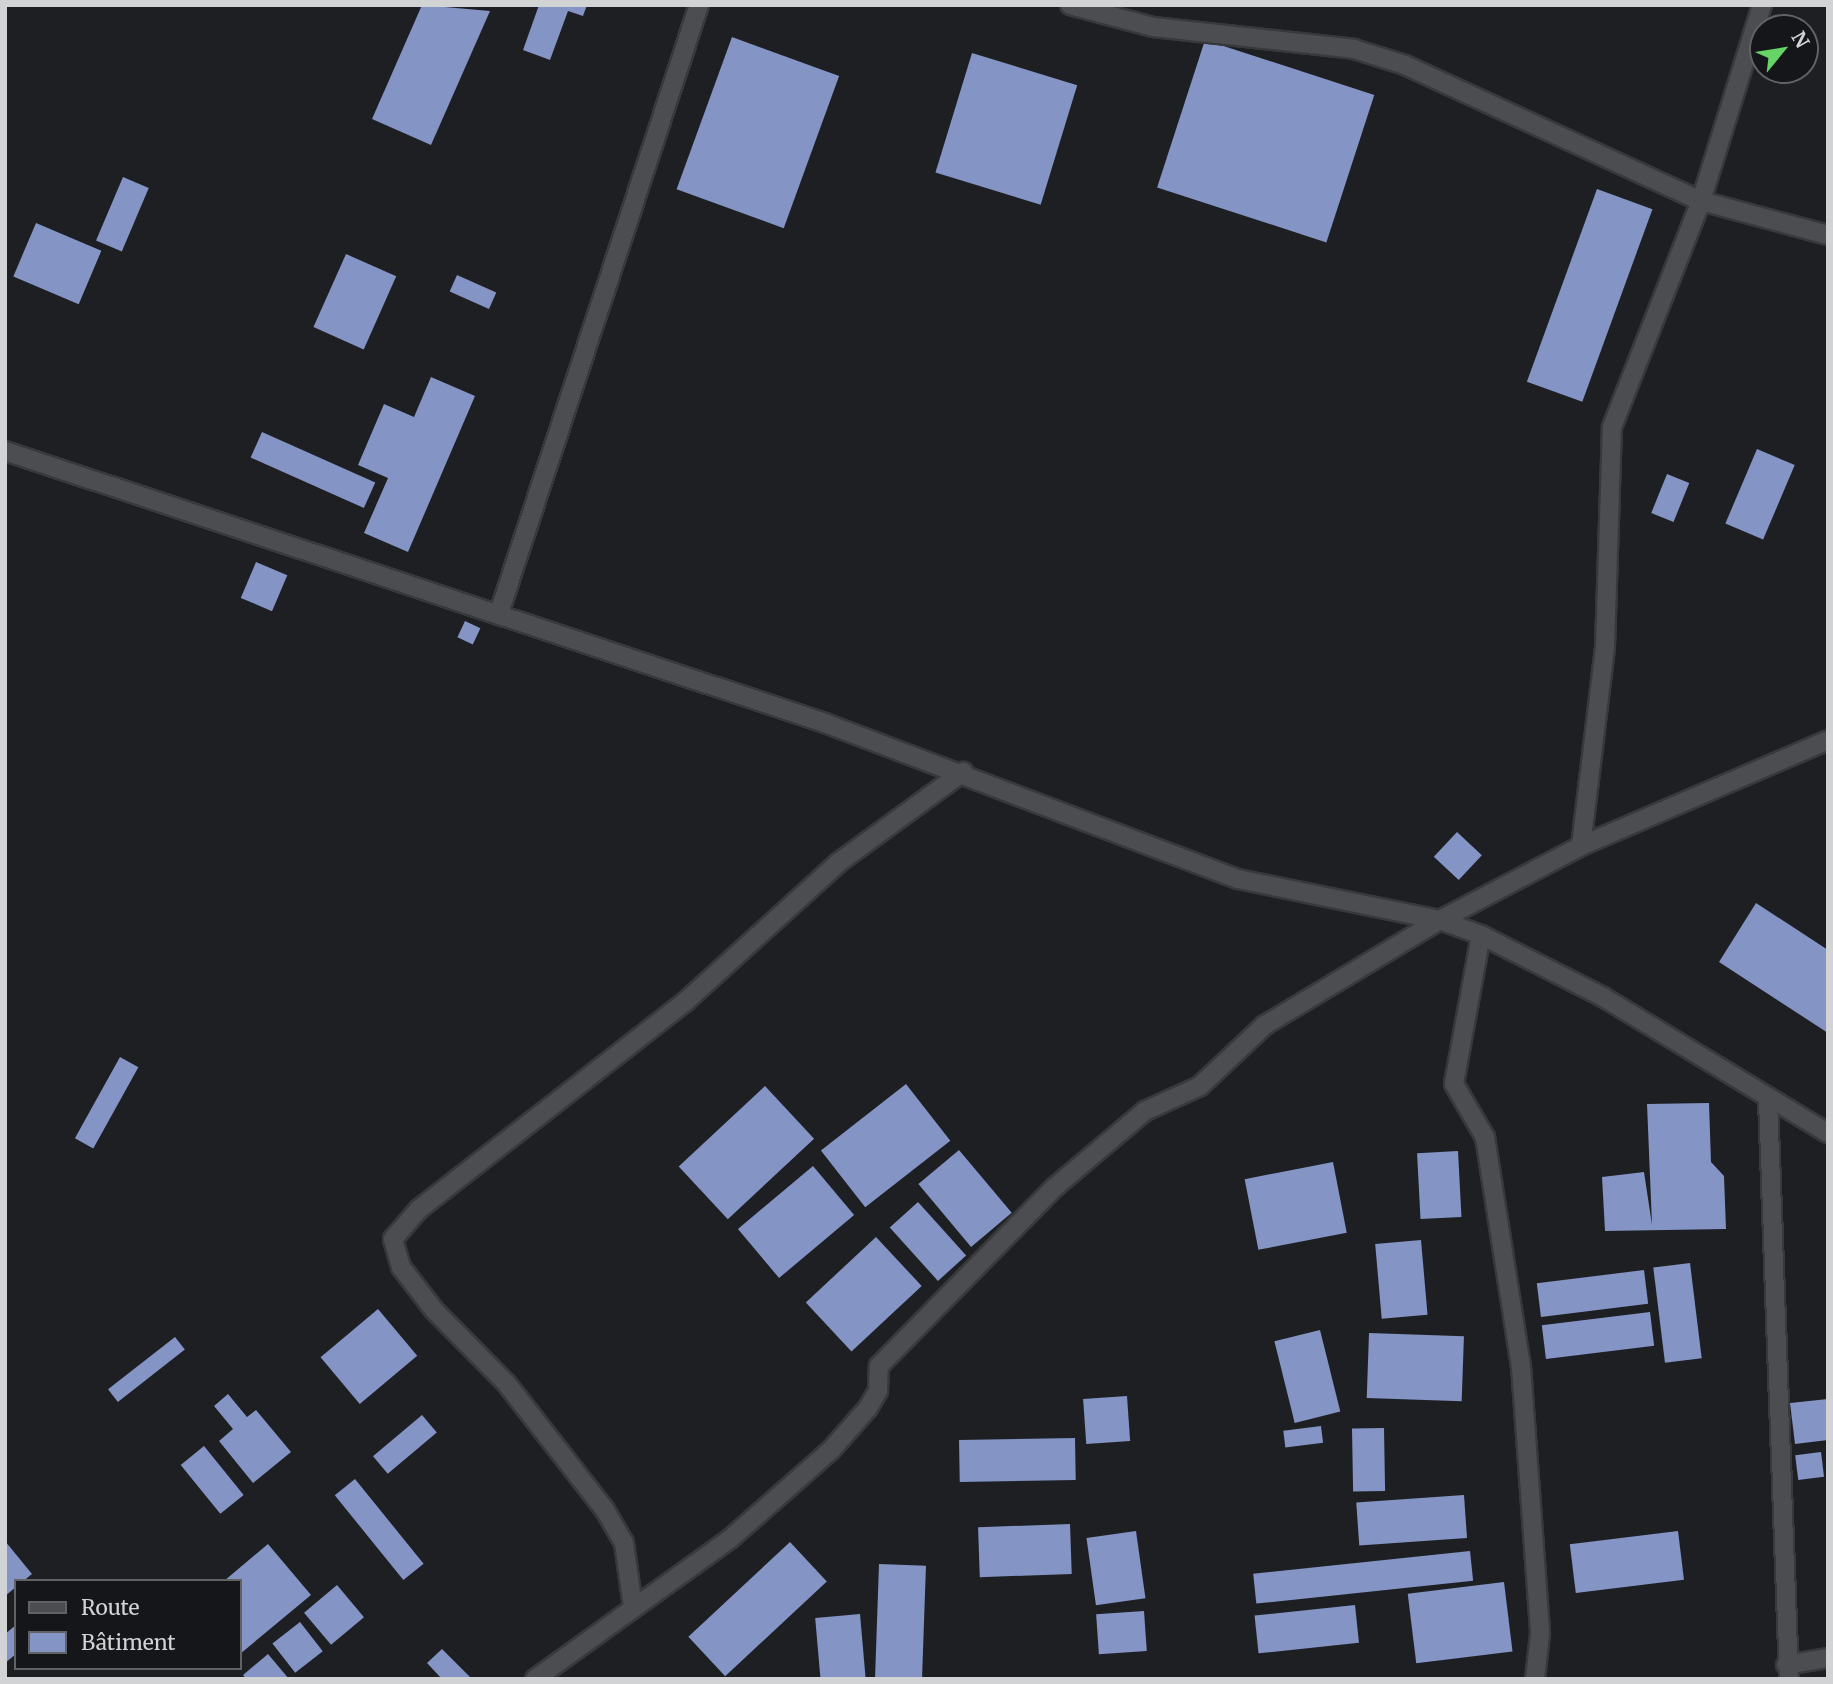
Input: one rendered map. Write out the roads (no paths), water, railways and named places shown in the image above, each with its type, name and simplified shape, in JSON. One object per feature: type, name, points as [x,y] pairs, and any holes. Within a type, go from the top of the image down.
[{"type":"street","points":[[499,613],[699,5]]},
{"type":"street","points":[[1070,5],[1153,27],[1354,49],[1405,65],[1700,201],[1828,235]]},
{"type":"street","points":[[1581,846],[1605,648],[1612,427],[1700,201],[1762,5]]},
{"type":"street","points":[[5,451],[499,613],[963,772],[1238,879],[1440,920],[1481,935],[1603,997],[1768,1100],[1828,1133]]},
{"type":"street","points":[[535,1679],[730,1539],[831,1450],[868,1408],[880,1366],[1105,1144],[1145,1111],[1217,1074],[1265,1025],[1440,920],[1581,846],[1828,740]]},
{"type":"street","points":[[633,1607],[624,1543],[605,1510],[507,1384],[434,1310],[401,1267],[393,1238],[419,1209],[686,1001],[838,863],[963,772]]},
{"type":"street","points":[[1481,935],[1454,1084],[1485,1137],[1521,1366],[1540,1634],[1535,1679]]},
{"type":"street","points":[[1768,1100],[1787,1672],[1828,1658]]}]
